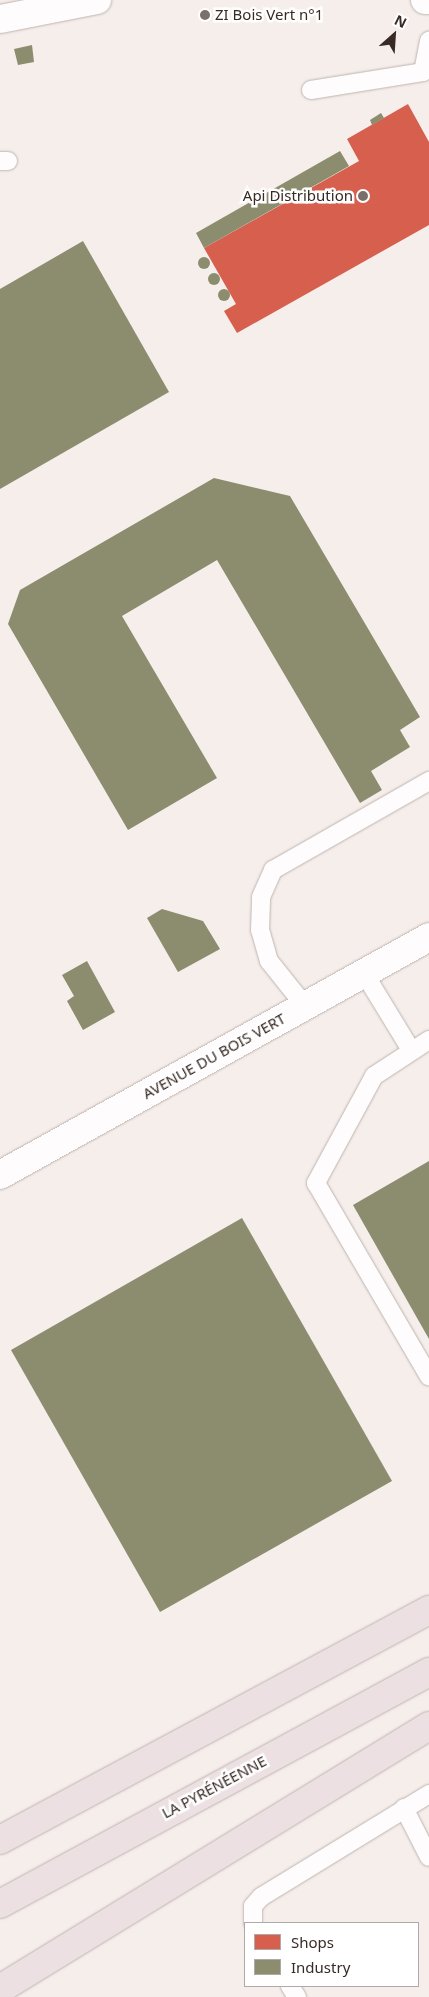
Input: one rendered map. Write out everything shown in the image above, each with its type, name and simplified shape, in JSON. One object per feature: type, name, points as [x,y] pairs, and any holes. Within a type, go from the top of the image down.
[{"type":"highway","points":[[0,1840],[429,1610]]},
{"type":"highway","name":"LA PYRÉNÉENNE","points":[[0,1904],[429,1672]]},
{"type":"highway","points":[[0,1989],[429,1726]]},
{"type":"highway","points":[[0,1826],[31,1822]]},
{"type":"street","points":[[0,19],[96,0]]},
{"type":"street","name":"AVENUE DU BOIS VERT","points":[[0,1175],[429,937]]},
{"type":"lane","points":[[311,90],[424,72],[429,41]]},
{"type":"lane","points":[[305,1006],[270,961],[260,930],[261,897],[273,870],[429,781]]},
{"type":"lane","points":[[364,973],[411,1050]]},
{"type":"lane","points":[[429,1040],[374,1076],[316,1183],[429,1376]]},
{"type":"lane","points":[[253,1922],[253,1906],[261,1897],[429,1794]]},
{"type":"lane","points":[[404,1808],[429,1857]]},
{"type":"building: Shops","name":"Api Distribution","points":[[408,104],[429,142],[429,225],[237,333],[224,311],[236,304],[204,248],[359,161],[347,139]]},
{"type":"building: Industry","points":[[32,45],[34,62],[18,65],[14,49]]},
{"type":"building: Industry","points":[[381,113],[384,118],[372,125],[370,120]]},
{"type":"building: Industry","points":[[340,151],[349,166],[204,248],[196,233]]},
{"type":"building: Industry","points":[[83,241],[169,392],[0,489],[0,289]]},
{"type":"building: Industry","points":[[204,257],[210,263],[204,269],[198,263]]},
{"type":"building: Industry","points":[[214,273],[220,279],[214,285],[208,279]]},
{"type":"building: Industry","points":[[222,289],[226,289],[230,295],[226,301],[222,301],[218,297],[218,293]]},
{"type":"building: Industry","points":[[214,478],[290,496],[420,717],[400,730],[410,747],[371,771],[382,790],[360,803],[217,560],[122,616],[217,778],[128,830],[8,624],[20,590]]},
{"type":"building: Industry","points":[[162,909],[203,921],[220,949],[178,972],[147,918]]},
{"type":"building: Industry","points":[[87,961],[115,1012],[83,1030],[67,1001],[74,996],[62,975]]},
{"type":"building: Industry","points":[[429,1161],[429,1339],[353,1205]]},
{"type":"building: Industry","points":[[242,1218],[392,1481],[160,1612],[11,1350]]},
{"type":"place","name":"ZI Bois Vert n°1","points":[[205,15]]},
{"type":"place","name":"Api Distribution","points":[[363,196]]}]
